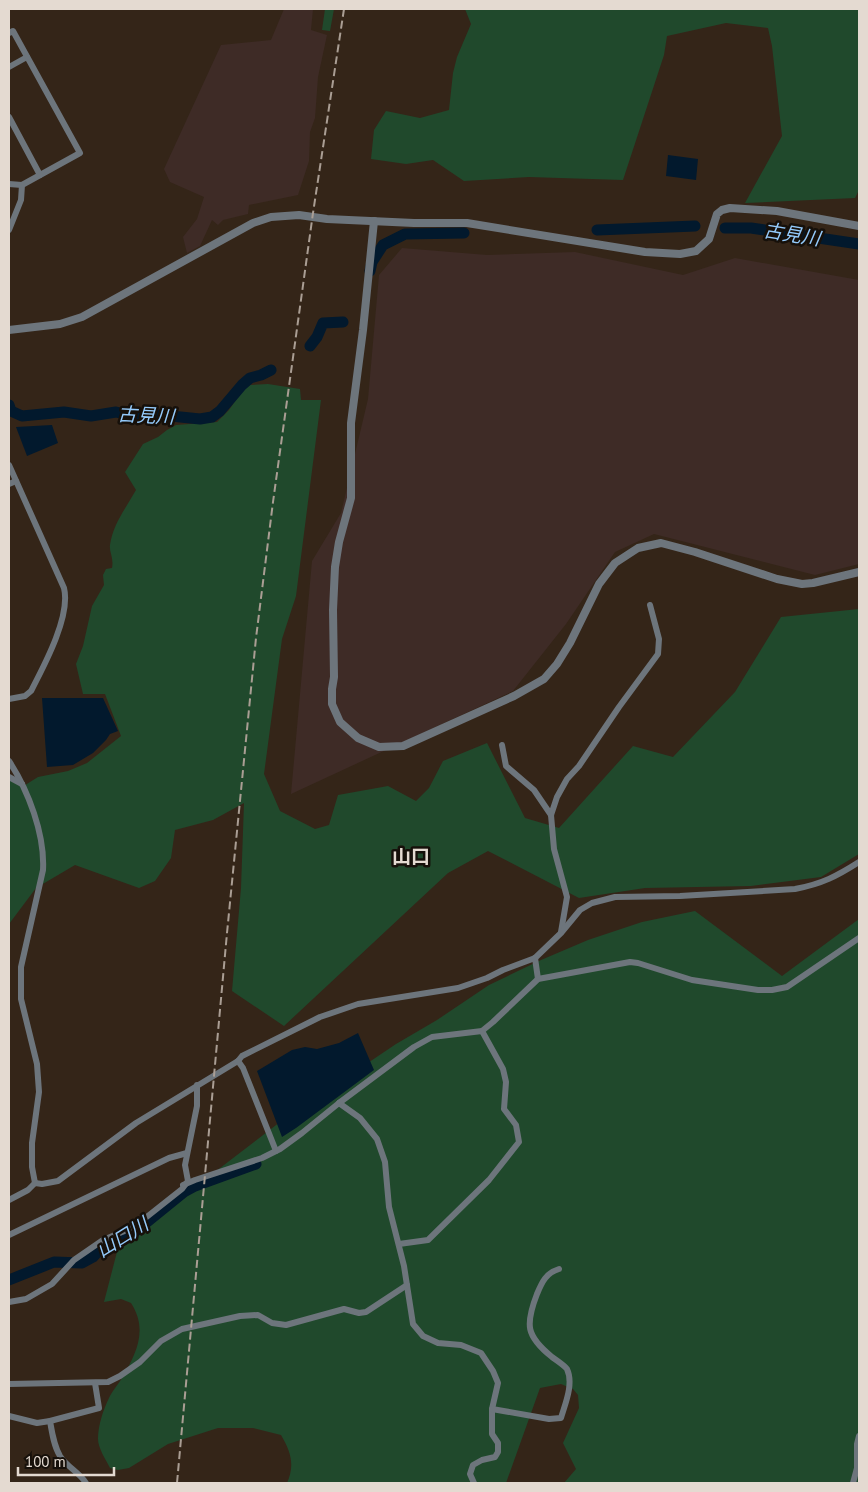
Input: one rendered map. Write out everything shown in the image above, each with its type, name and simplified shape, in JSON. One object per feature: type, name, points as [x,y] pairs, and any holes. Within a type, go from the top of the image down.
[{"type":"street","points":[[9,34],[13,31],[80,153],[22,185],[9,184]]},
{"type":"street","points":[[9,67],[27,57]]},
{"type":"street","points":[[9,117],[40,174]]},
{"type":"street","points":[[9,230],[21,200],[22,185]]},
{"type":"street","points":[[9,330],[60,324],[82,317],[201,250],[260,220],[271,217],[298,215],[327,219],[467,223],[645,252],[680,254],[696,251],[709,239],[717,214],[722,210],[730,208],[777,211],[859,226]]},
{"type":"street","points":[[374,221],[351,423],[352,498],[339,542],[335,567],[332,704],[340,722],[358,738],[379,747],[403,746],[514,696],[544,679],[557,664],[570,643],[599,584],[615,563],[638,548],[661,543],[777,579],[802,584],[813,584],[859,572]]},
{"type":"street","points":[[9,465],[64,588],[66,604],[59,629],[31,691],[25,696],[9,699]]},
{"type":"street","points":[[9,484],[16,481]]},
{"type":"street","points":[[561,933],[567,896],[554,849],[550,815],[556,797],[567,779],[579,766],[658,654],[659,638],[650,605]]},
{"type":"street","points":[[502,744],[506,766],[534,790],[550,815]]},
{"type":"street","points":[[9,761],[23,784],[43,845],[44,858],[21,967],[21,1000],[37,1064],[39,1092],[32,1143],[32,1167],[35,1183]]},
{"type":"street","points":[[9,778],[23,784]]},
{"type":"street","points":[[35,1183],[42,1184],[58,1181],[136,1123],[238,1061],[242,1056],[320,1016],[358,1004],[458,988],[535,958],[561,933],[580,910],[592,902],[615,896],[680,896],[796,889],[809,887],[833,878],[859,862]]},
{"type":"street","points":[[183,1185],[221,1170],[262,1158],[276,1151],[401,1056],[432,1037],[482,1030],[538,979],[630,962],[692,980],[758,990],[772,990],[787,987],[859,938]]},
{"type":"street","points":[[535,958],[538,979]]},
{"type":"street","points":[[398,1244],[428,1240],[489,1180],[519,1142],[516,1125],[504,1109],[506,1082],[503,1069],[482,1030]]},
{"type":"street","points":[[238,1061],[243,1068],[276,1151]]},
{"type":"street","points":[[9,1302],[26,1299],[52,1284],[74,1260],[102,1240],[134,1227],[182,1189],[183,1185],[188,1181],[185,1165],[186,1153],[197,1106],[197,1085]]},
{"type":"street","points":[[339,1103],[360,1118],[377,1139],[386,1162],[389,1207],[407,1285],[413,1324],[423,1336],[438,1343],[461,1345],[480,1353],[493,1371],[498,1383],[492,1409],[492,1434],[498,1443],[498,1452],[495,1457],[472,1465],[470,1474],[474,1483]]},
{"type":"street","points":[[9,1235],[169,1158],[186,1153]]},
{"type":"street","points":[[9,1200],[28,1190],[35,1183]]},
{"type":"street","points":[[492,1409],[549,1419],[561,1418],[569,1381],[566,1368],[539,1346],[530,1334],[528,1322],[530,1310],[541,1285],[551,1272],[559,1269]]},
{"type":"street","points":[[9,1384],[108,1382],[140,1362],[161,1342],[182,1329],[240,1316],[258,1316],[272,1324],[286,1326],[344,1309],[359,1313],[366,1312],[407,1285]]},
{"type":"street","points":[[9,1416],[37,1423],[98,1408],[95,1383]]},
{"type":"street","points":[[50,1421],[54,1441],[61,1457],[86,1483]]},
{"type":"street","points":[[853,1483],[857,1468],[856,1444],[859,1436]]},
{"type":"shaded area","points":[[284,9],[313,9],[311,30],[327,35],[318,77],[315,118],[310,132],[309,161],[298,195],[249,205],[248,214],[223,220],[218,225],[212,220],[200,246],[187,253],[183,237],[197,219],[204,197],[170,182],[164,169],[221,45],[271,40]]},
{"type":"shaded area","points":[[402,248],[487,255],[575,252],[683,275],[735,258],[859,280],[859,564],[815,575],[654,534],[615,552],[566,624],[513,691],[291,794],[312,561],[341,513],[368,399],[379,275]]},
{"type":"green space","points":[[325,9],[334,9],[330,31],[322,30]]},
{"type":"green space","points":[[465,9],[859,9],[859,190],[855,198],[745,203],[782,136],[772,46],[768,28],[726,23],[667,36],[664,55],[623,180],[529,177],[464,181],[433,160],[406,164],[371,159],[374,130],[386,111],[420,118],[449,110],[453,73],[457,57],[471,24]]},
{"type":"green space","points":[[268,384],[300,389],[301,400],[321,400],[296,596],[282,639],[264,774],[280,811],[315,829],[329,825],[338,795],[388,786],[416,801],[429,788],[443,761],[487,743],[525,818],[559,828],[633,746],[673,757],[735,692],[781,617],[859,609],[859,854],[821,877],[751,886],[645,888],[579,898],[488,851],[448,873],[284,1026],[232,991],[241,888],[244,803],[213,820],[175,830],[171,858],[155,881],[139,888],[75,865],[36,888],[9,924],[9,780],[22,787],[38,777],[68,771],[87,763],[121,736],[105,694],[83,694],[76,664],[83,646],[92,606],[104,585],[103,575],[106,569],[112,568],[110,545],[114,530],[136,490],[125,472],[143,444],[176,425],[217,422],[229,410],[242,391],[250,385]]},
{"type":"green space","points":[[695,911],[782,976],[859,919],[859,1483],[564,1483],[576,1469],[563,1443],[579,1408],[578,1395],[573,1389],[561,1384],[540,1388],[506,1483],[287,1483],[291,1470],[291,1459],[281,1435],[253,1428],[218,1428],[168,1444],[129,1468],[118,1470],[110,1468],[98,1443],[100,1423],[110,1395],[122,1378],[136,1350],[140,1332],[139,1322],[131,1303],[121,1299],[104,1302],[118,1248],[280,1122],[396,1044],[437,1020],[489,985],[588,940],[642,922]]},
{"type":"water","points":[[668,155],[698,159],[696,180],[666,176]]},
{"type":"water","points":[[52,425],[58,443],[27,456],[16,427]]},
{"type":"water","points":[[42,698],[103,698],[118,731],[110,734],[93,753],[73,765],[47,767]]},
{"type":"water","points":[[358,1033],[374,1070],[282,1137],[257,1071],[292,1050],[305,1047],[317,1049],[339,1043]]},
{"type":"waterway","name":"古見川","points":[[597,230],[695,226]]},
{"type":"waterway","name":"古見川","points":[[725,228],[751,228],[859,244]]},
{"type":"waterway","name":"古見川","points":[[370,271],[372,262],[383,245],[405,234],[464,233]]},
{"type":"waterway","name":"古見川","points":[[310,346],[317,337],[323,323],[343,322]]},
{"type":"waterway","name":"古見川","points":[[9,405],[11,411],[22,416],[64,412],[91,416],[116,412],[137,417],[161,415],[200,419],[212,417],[220,411],[250,378],[271,370]]},
{"type":"waterway","name":"山口川","points":[[9,1280],[54,1262],[82,1263],[93,1257],[102,1247],[131,1235],[184,1192],[195,1186],[256,1164]]},
{"type":"railway","points":[[177,1483],[256,638],[313,213],[344,9]]},
{"type":"district","name":"山口","points":[[411,856]]}]
